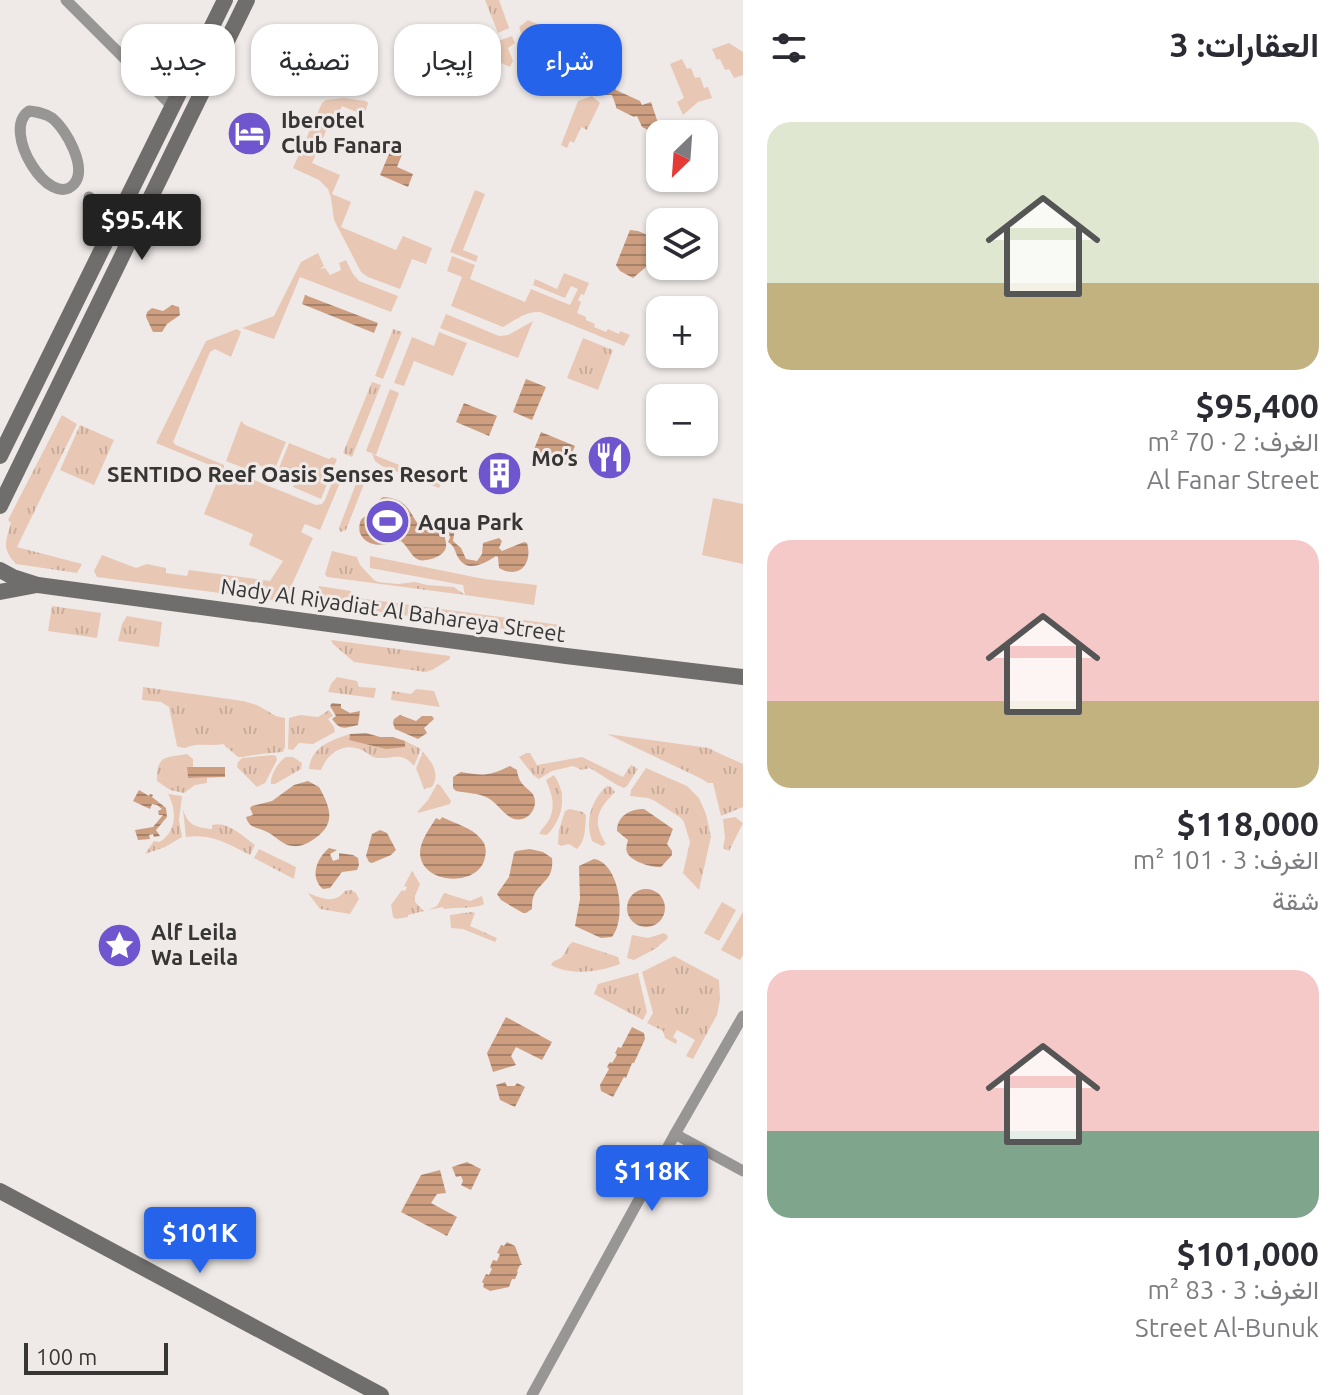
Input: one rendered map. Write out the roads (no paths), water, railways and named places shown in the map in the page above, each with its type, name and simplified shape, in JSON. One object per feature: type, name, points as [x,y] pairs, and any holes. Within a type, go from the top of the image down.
[{"type":"main road","points":[[0,456],[225,0]]},
{"type":"main road","points":[[0,506],[247,0]]},
{"type":"main road","name":"Nady Al Riyadiat Al Bahareya Street","points":[[0,570],[38,585],[743,677]]},
{"type":"main road","name":"Nady Al Riyadiat Al Bahareya Street","points":[[0,592],[38,585]]},
{"type":"main road","points":[[0,1191],[381,1395]]},
{"type":"street","points":[[66,0],[173,107]]},
{"type":"street","points":[[7,126],[12,119],[29,111],[52,118],[66,134],[75,154],[80,190]]},
{"type":"street","points":[[15,161],[35,180],[55,190],[80,190],[117,218]]},
{"type":"street","points":[[532,1395],[743,1016]]},
{"type":"street","points":[[675,1134],[743,1171]]},
{"type":"place","name":"Iberotel Club Fanara","points":[[250,133]]},
{"type":"place","name":"Mo’s","points":[[609,458]]},
{"type":"place","name":"SENTIDO Reef Oasis Senses Resort","points":[[499,474]]},
{"type":"place","name":"Aqua Park","points":[[387,522]]},
{"type":"place","name":"Alf Leila Wa Leila","points":[[120,945]]}]
